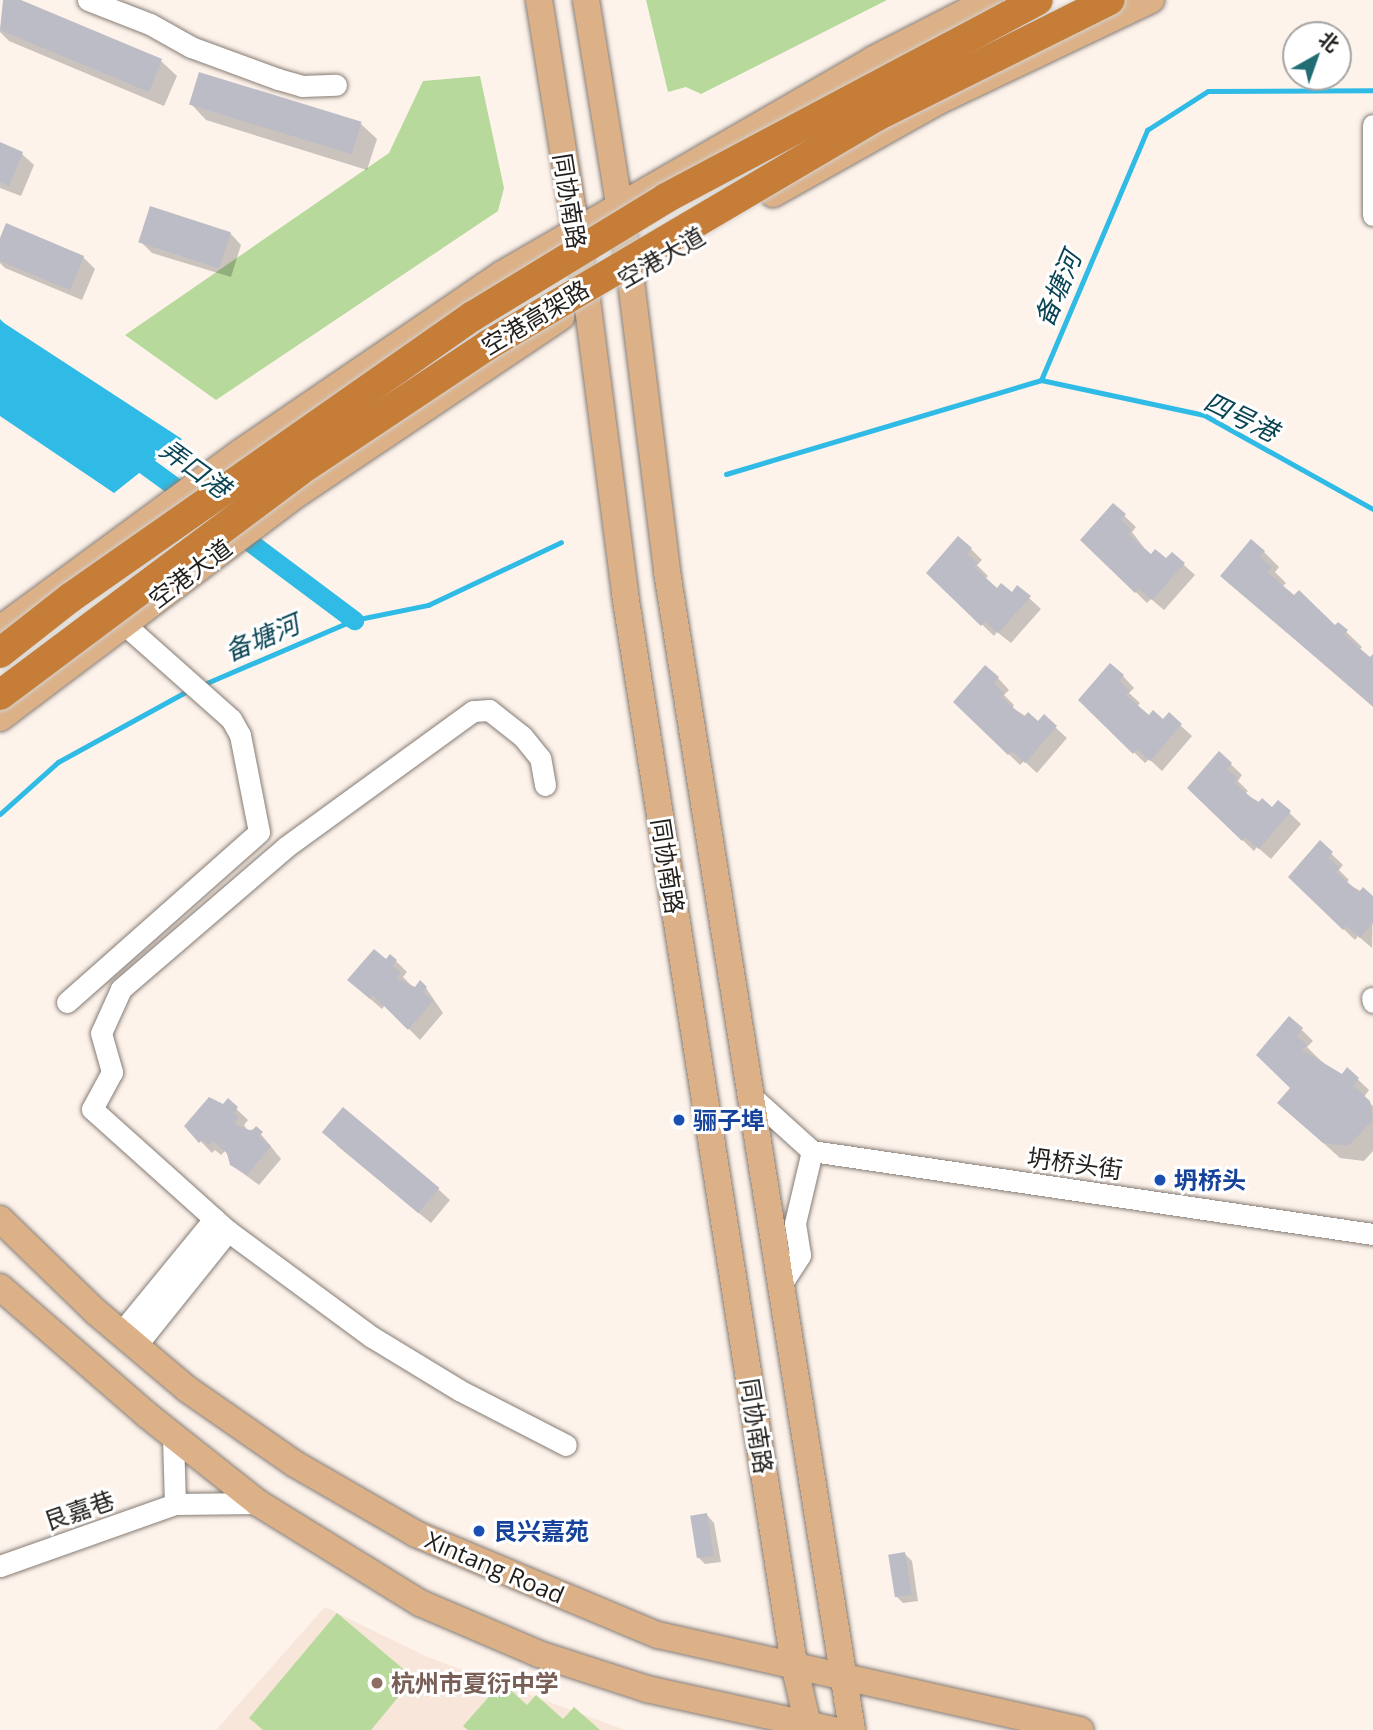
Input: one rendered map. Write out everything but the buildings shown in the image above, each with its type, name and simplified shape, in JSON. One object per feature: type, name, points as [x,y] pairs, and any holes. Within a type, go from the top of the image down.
[{"type":"highway","name":"空港高架路","points":[[0,653],[70,598],[473,316],[666,198],[1038,0]]},
{"type":"highway","name":"空港高架路","points":[[0,695],[299,471],[488,345],[877,116],[1110,0]]},
{"type":"main road","name":"同协南路","points":[[539,0],[587,300],[625,594],[794,1664],[817,1729]]},
{"type":"main road","name":"同协南路","points":[[586,0],[630,273],[667,572],[852,1730]]},
{"type":"main road","points":[[0,629],[241,452],[502,274],[872,60],[989,0]]},
{"type":"main road","name":"空港大道","points":[[0,718],[299,493],[630,273],[939,102],[1151,0]]},
{"type":"main road","name":"Xintang Road","points":[[0,1219],[128,1340],[295,1464],[416,1534],[658,1635],[1080,1730]]},
{"type":"main road","points":[[0,1287],[173,1437],[258,1503],[420,1603],[539,1654],[647,1689],[817,1729]]},
{"type":"street","points":[[88,0],[150,24],[191,47],[278,79],[302,86],[336,85]]},
{"type":"street","points":[[1373,125],[1373,215]]},
{"type":"street","points":[[66,1002],[259,832],[240,735],[222,711],[123,623]]},
{"type":"street","points":[[545,785],[540,758],[522,736],[488,710],[473,711],[286,847],[121,989],[101,1033],[112,1072],[92,1109],[221,1225],[372,1337],[459,1390],[566,1444]]},
{"type":"street","points":[[750,1095],[812,1151],[795,1223],[800,1255],[780,1286]]},
{"type":"street","name":"坍桥头街","points":[[812,1151],[1373,1234]]},
{"type":"street","points":[[128,1340],[221,1225]]},
{"type":"street","points":[[173,1437],[175,1504]]},
{"type":"street","name":"艮嘉巷","points":[[0,1566],[175,1504],[258,1503]]},
{"type":"shaded area","name":"杭州市夏衍中学","points":[[325,1607],[425,1656],[625,1730],[216,1730]]},
{"type":"green space","points":[[646,0],[887,0],[701,94],[686,87],[668,92]]},
{"type":"green space","points":[[480,76],[504,188],[498,211],[216,400],[125,335],[389,153],[423,81]]},
{"type":"green space","points":[[337,1613],[414,1678],[371,1730],[263,1730],[249,1718]]},
{"type":"green space","points":[[502,1682],[527,1705],[536,1695],[563,1719],[574,1707],[600,1730],[468,1730],[463,1726]]},
{"type":"water","points":[[0,319],[182,439],[114,493],[0,416]]},
{"type":"waterway","name":"备塘河","points":[[1041,380],[1147,130],[1208,91],[1373,90]]},
{"type":"waterway","name":"四号港","points":[[726,474],[1041,380],[1204,415],[1373,509]]},
{"type":"waterway","name":"弄口港","points":[[127,452],[193,500]]},
{"type":"waterway","name":"弄口港","points":[[231,528],[354,620]]},
{"type":"waterway","name":"备塘河","points":[[202,685],[354,620],[428,605],[561,542]]},
{"type":"waterway","name":"备塘河","points":[[0,814],[58,762],[189,690]]},
{"type":"place","name":"骊子埠","points":[[679,1120]]},
{"type":"place","name":"坍桥头","points":[[1160,1180]]},
{"type":"place","name":"艮兴嘉苑","points":[[479,1531]]},
{"type":"place","name":"杭州市夏衍中学","points":[[377,1683]]}]
